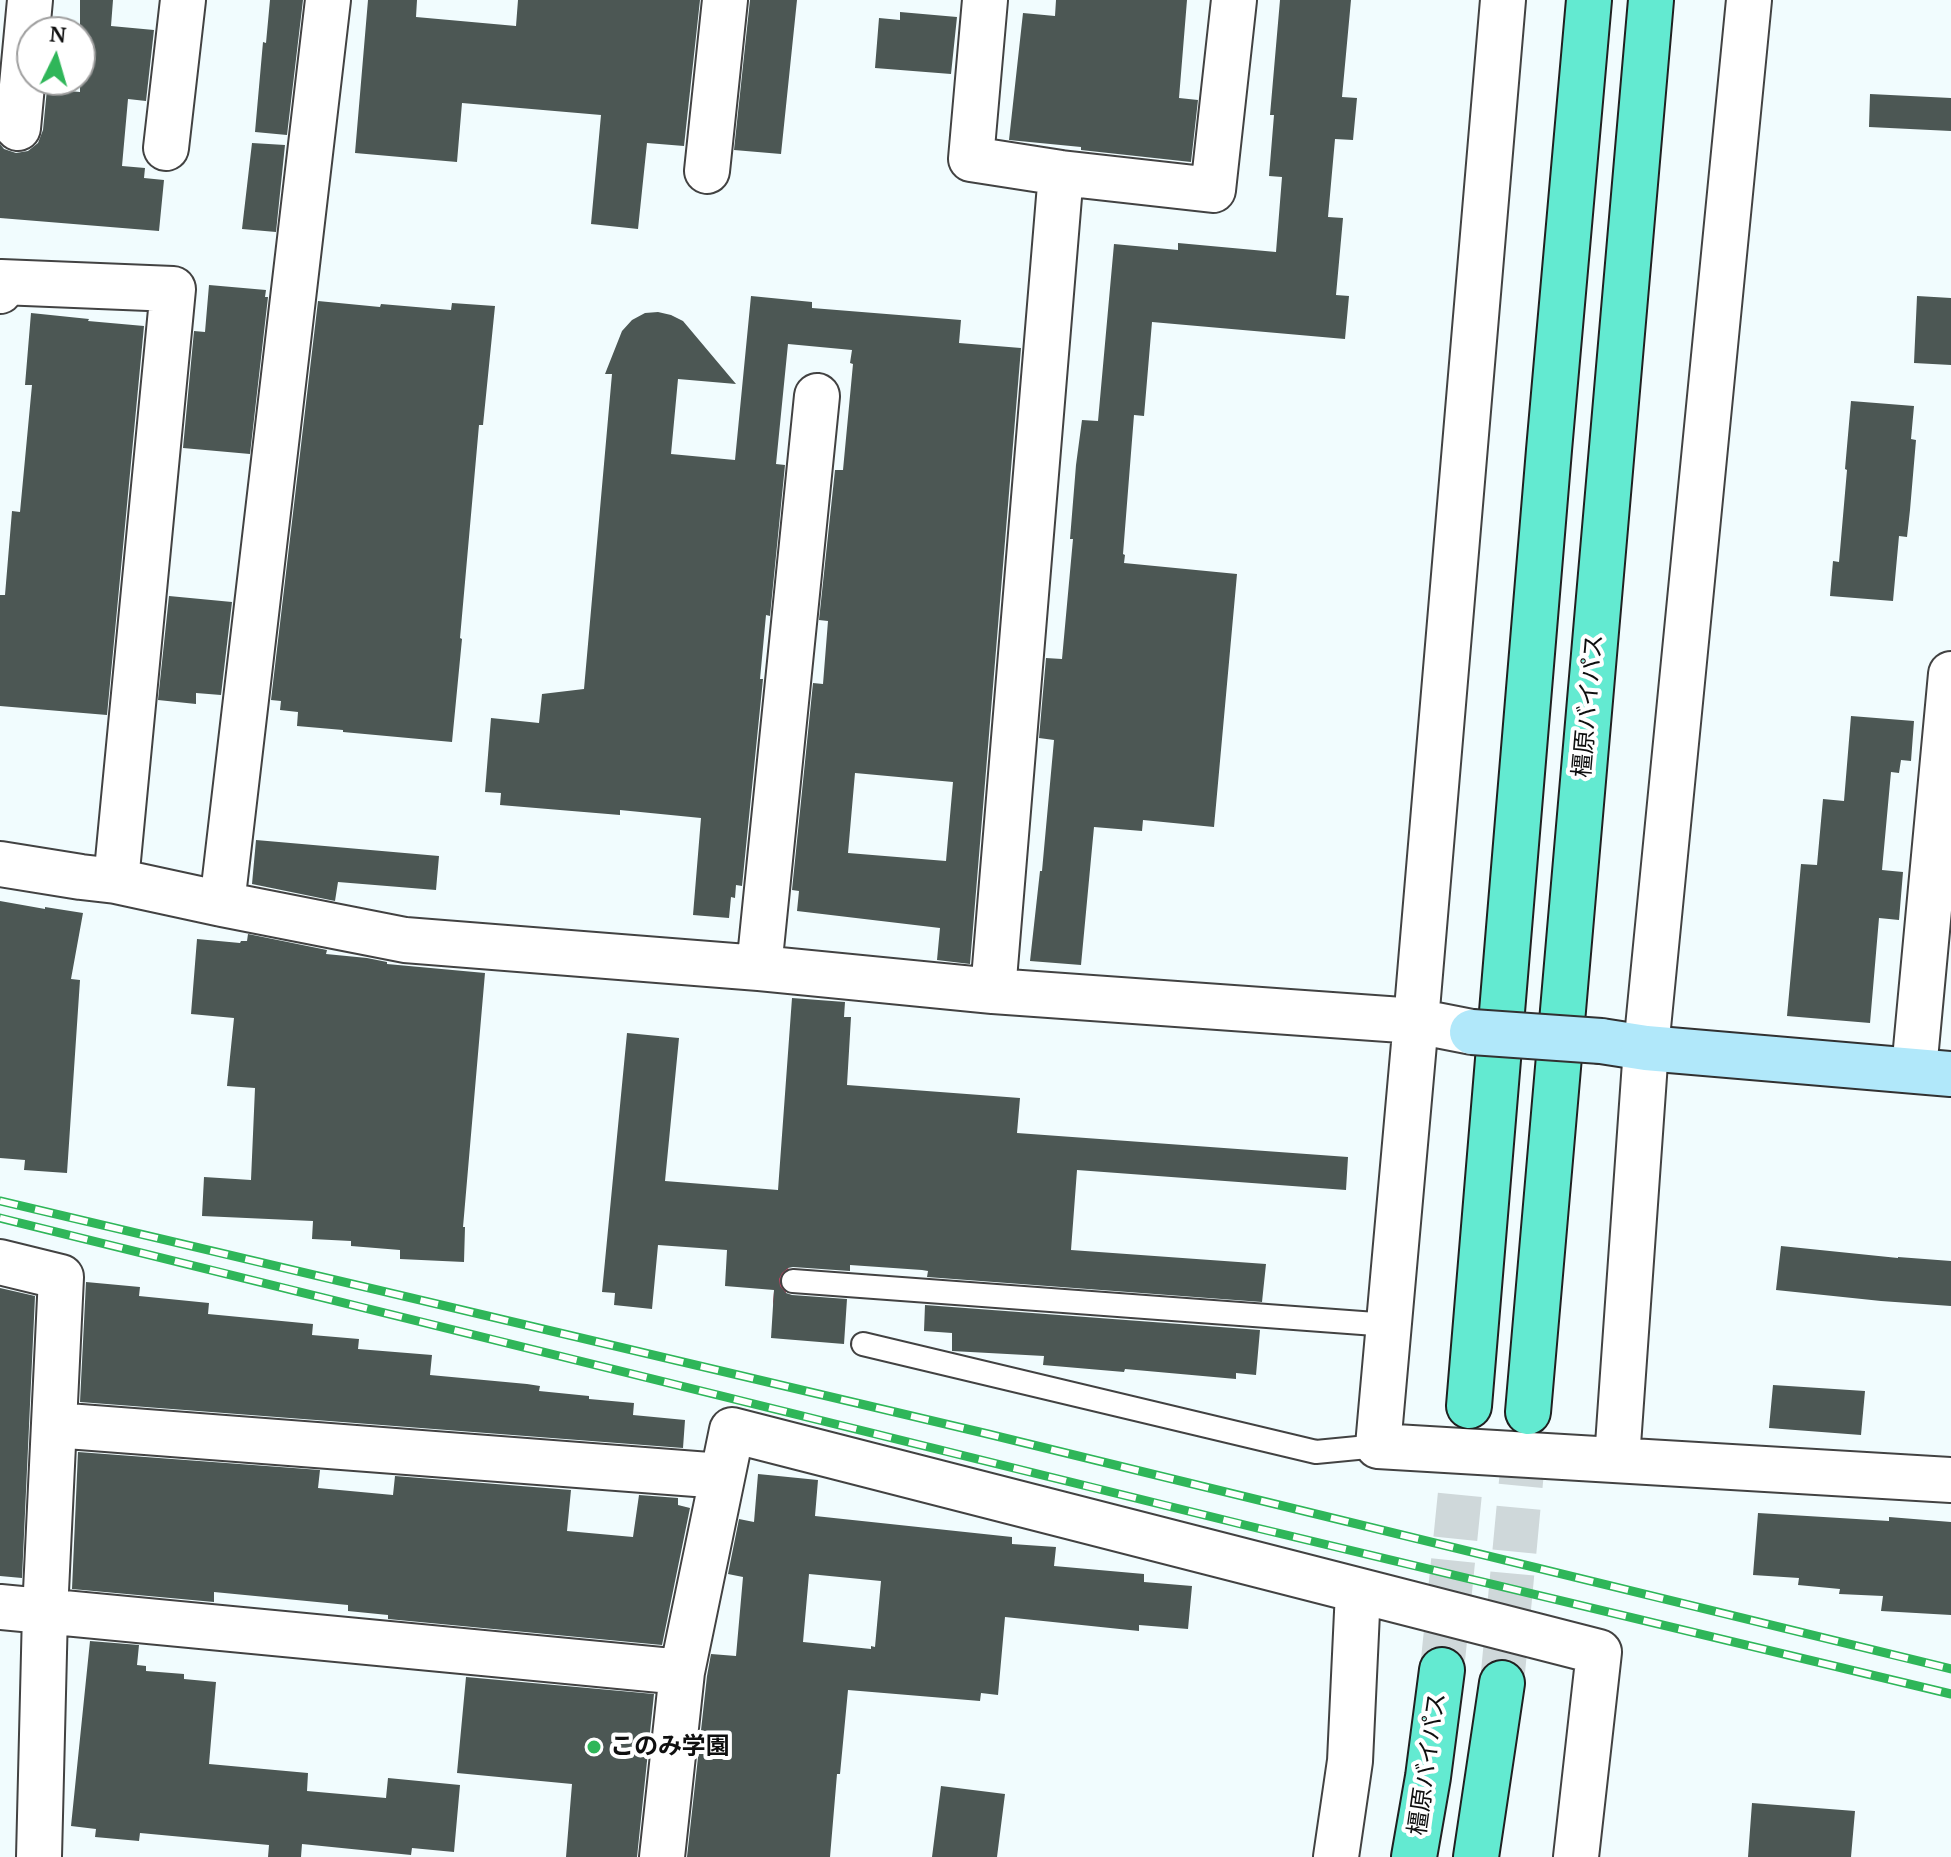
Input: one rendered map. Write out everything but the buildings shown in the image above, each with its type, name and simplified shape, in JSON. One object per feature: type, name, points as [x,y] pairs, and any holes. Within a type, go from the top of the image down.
[{"type":"highway","points":[[1469,1406],[1589,0]]},
{"type":"highway","name":"橿原バイパス","points":[[1528,1412],[1651,0]]},
{"type":"highway","name":"橿原バイパス","points":[[1414,1857],[1442,1670]]},
{"type":"highway","points":[[1476,1857],[1502,1683]]},
{"type":"street","points":[[166,148],[183,0]]},
{"type":"street","points":[[222,904],[328,0]]},
{"type":"street","points":[[707,171],[725,0]]},
{"type":"street","points":[[985,0],[971,159],[1061,173],[1213,190],[1234,0]]},
{"type":"street","points":[[1503,0],[1378,1446],[1951,1480]]},
{"type":"street","points":[[1617,1459],[1646,1048],[1749,0]]},
{"type":"street","points":[[18,96],[18,128]]},
{"type":"street","points":[[993,991],[1061,173]]},
{"type":"street","points":[[0,291],[1,282],[173,289],[116,881]]},
{"type":"street","points":[[759,968],[817,396]]},
{"type":"street","points":[[0,864],[116,881],[405,940],[759,968],[993,991],[1416,1021],[1472,1032],[1932,1072],[1951,674]]},
{"type":"street","points":[[0,1262],[61,1277],[45,1612],[39,1857]]},
{"type":"street","points":[[54,1425],[722,1476]]},
{"type":"street","points":[[662,1857],[682,1672],[732,1430],[1599,1652],[1576,1857]]},
{"type":"street","points":[[1336,1857],[1350,1761],[1358,1591]]},
{"type":"street","points":[[0,1607],[682,1672]]},
{"type":"lane","points":[[793,1281],[1389,1325]]},
{"type":"lane","points":[[863,1344],[1316,1452],[1378,1446]]},
{"type":"waterway","points":[[779,1302],[783,1261]]},
{"type":"tunnel","points":[[1442,1670],[1468,1414]]},
{"type":"tunnel","points":[[1502,1683],[1527,1418]]},
{"type":"railway","points":[[0,1201],[988,1434],[1951,1669]]},
{"type":"railway","points":[[0,1218],[1257,1528],[1951,1694]]},
{"type":"place","name":"このみ学園","points":[[594,1747]]}]
